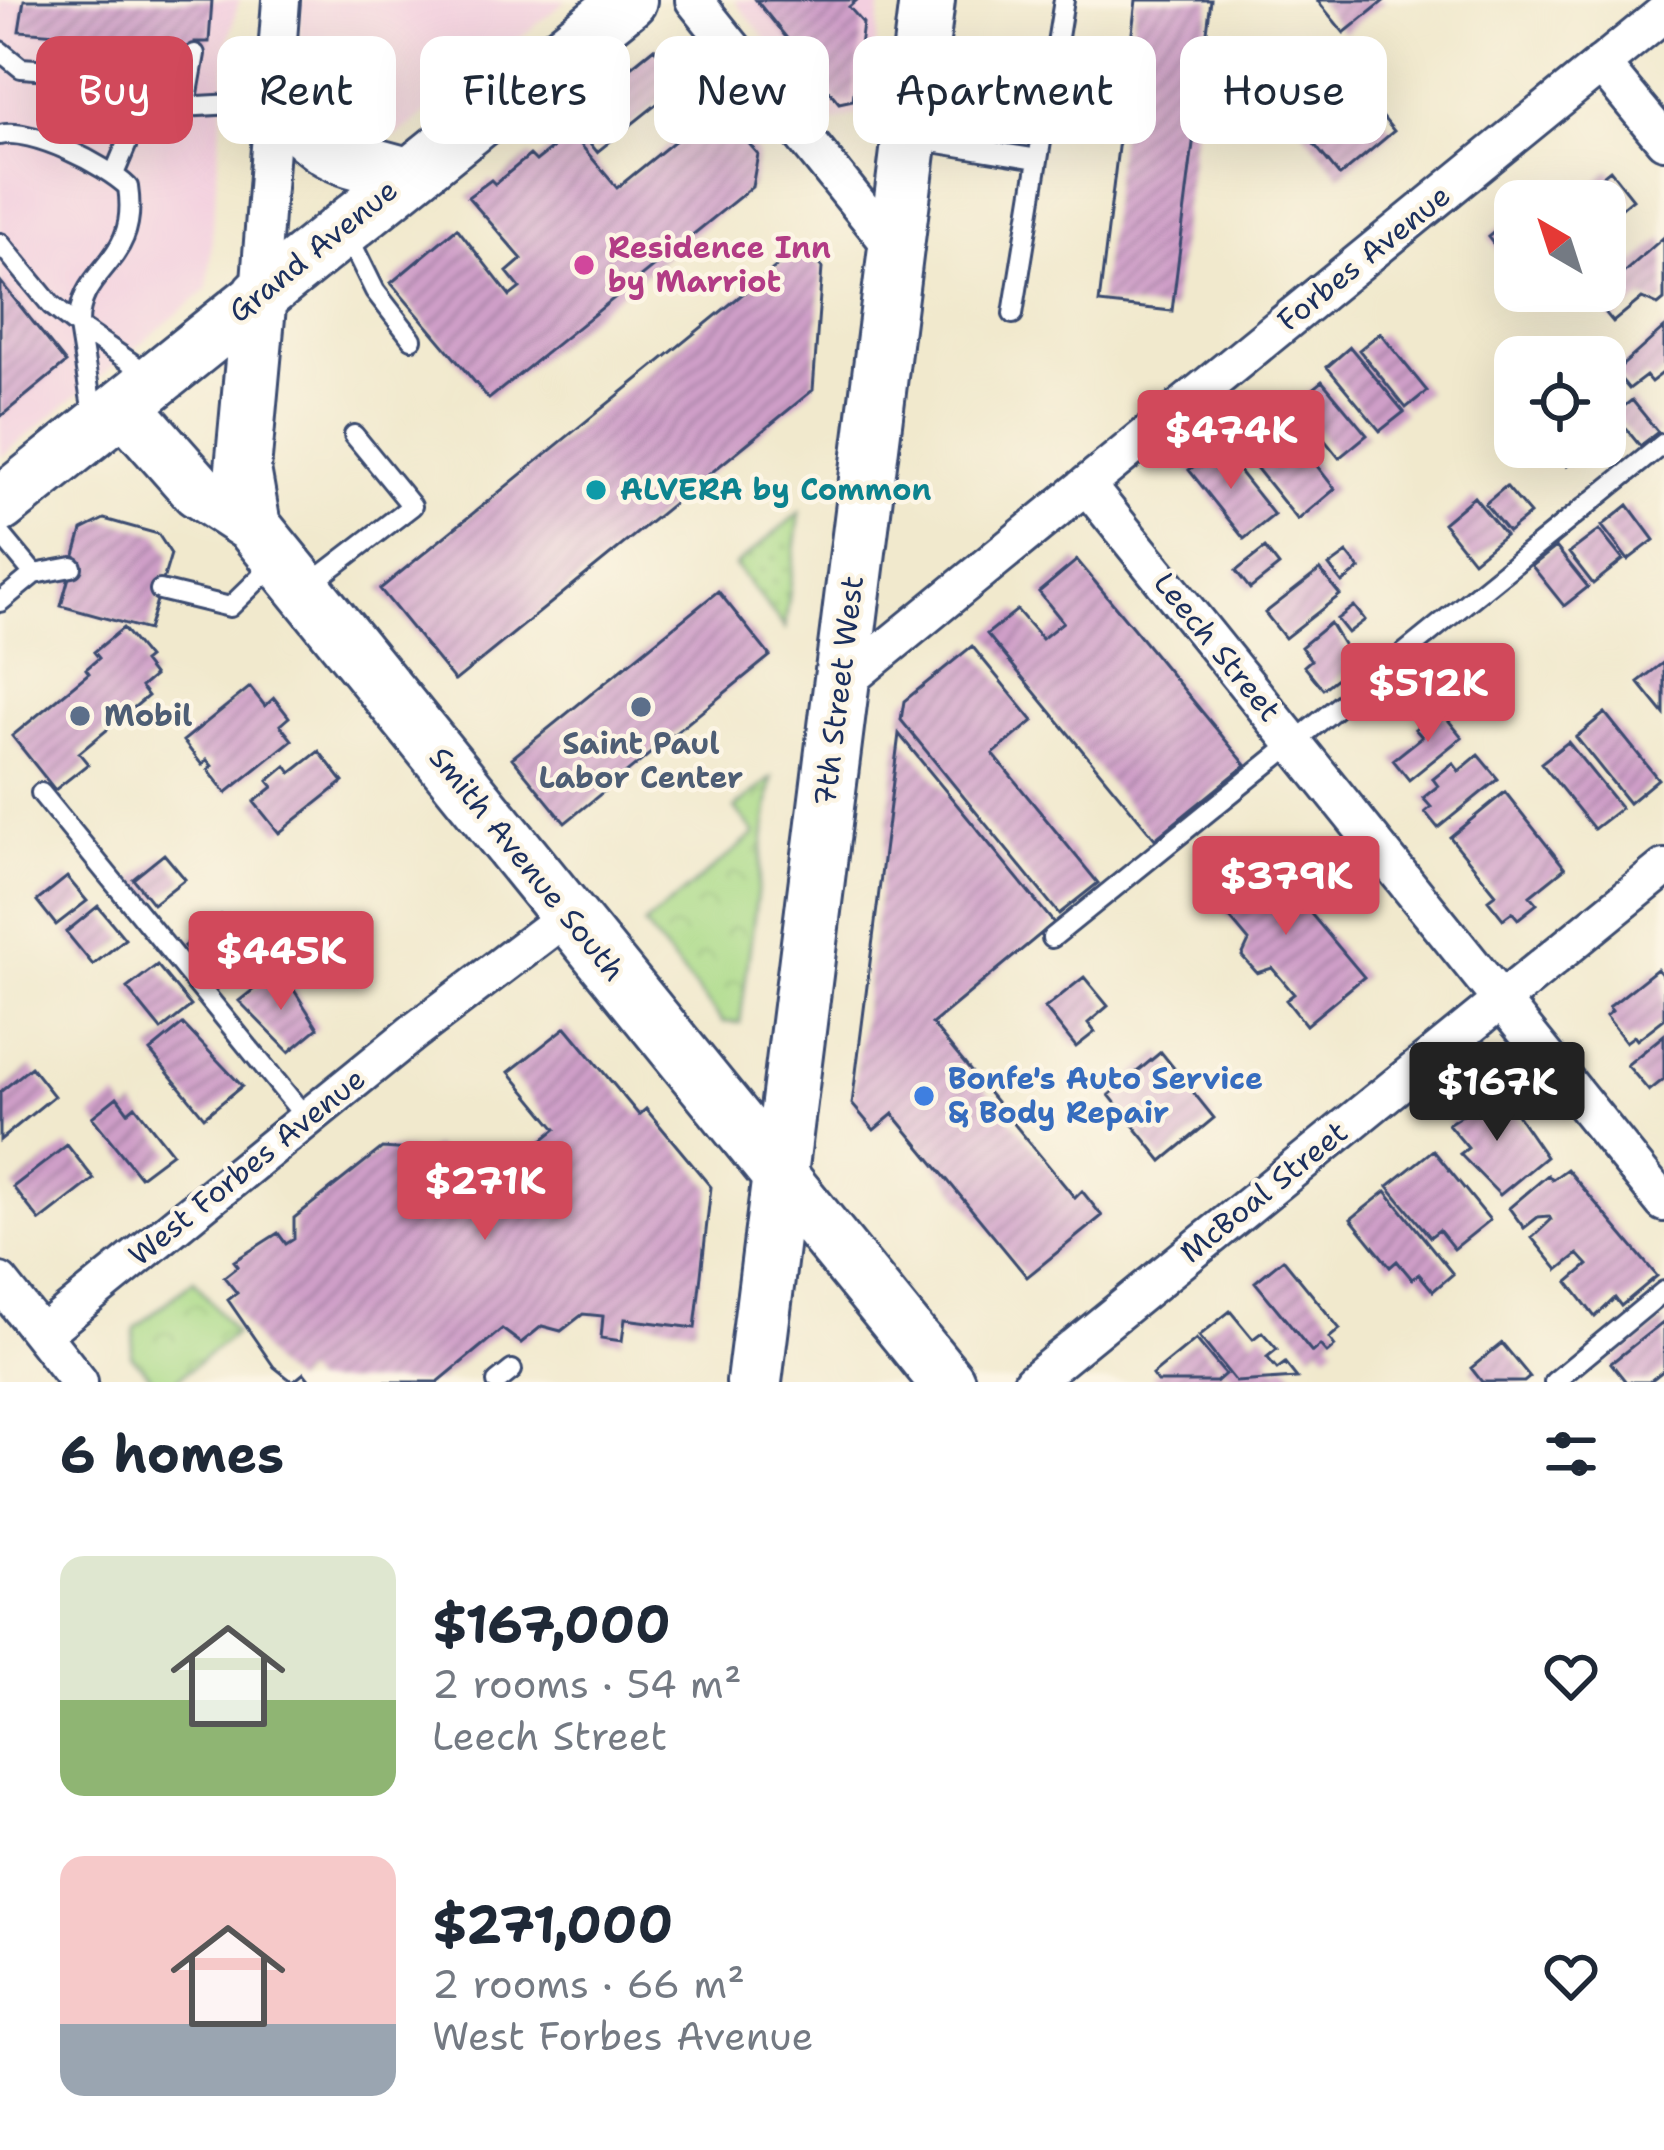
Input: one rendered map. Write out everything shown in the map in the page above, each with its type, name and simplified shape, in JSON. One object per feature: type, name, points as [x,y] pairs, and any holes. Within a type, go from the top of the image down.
[{"type":"main road","name":"Grand Avenue","points":[[0,505],[629,0]]},
{"type":"main road","name":"7th Street West","points":[[922,36],[927,0]]},
{"type":"main road","points":[[315,144],[349,163],[407,175]]},
{"type":"main road","name":"7th Street West","points":[[754,1382],[908,144]]},
{"type":"main road","name":"Smith Avenue South","points":[[259,296],[243,469],[279,558],[947,1382]]},
{"type":"main road","points":[[125,404],[198,490],[279,558]]},
{"type":"street","points":[[279,36],[280,0]]},
{"type":"street","points":[[694,0],[895,250]]},
{"type":"street","name":"Forbes Avenue","points":[[840,686],[1664,13]]},
{"type":"street","points":[[1601,64],[1664,140]]},
{"type":"street","points":[[259,296],[272,144]]},
{"type":"street","name":"Leech Street","points":[[1086,485],[1664,1203]]},
{"type":"street","name":"McBoal Street","points":[[1032,1382],[1664,868]]},
{"type":"street","name":"West Forbes Avenue","points":[[42,1334],[306,1118],[568,915]]},
{"type":"street","points":[[0,1282],[80,1382]]},
{"type":"lane","points":[[1013,314],[1064,0]]},
{"type":"lane","points":[[0,51],[21,68],[36,69]]},
{"type":"lane","points":[[193,64],[195,54]]},
{"type":"lane","points":[[0,135],[32,136],[114,173],[128,188],[128,237],[78,303],[79,327],[125,404]]},
{"type":"lane","points":[[114,173],[126,144]]},
{"type":"lane","points":[[941,144],[1038,159]]},
{"type":"lane","points":[[343,227],[375,292],[412,339]]},
{"type":"lane","points":[[0,242],[51,305],[79,327],[125,404]]},
{"type":"lane","points":[[160,590],[230,607],[279,558],[412,506],[354,435]]},
{"type":"lane","points":[[1052,938],[1664,442]]},
{"type":"lane","points":[[0,533],[34,574]]},
{"type":"lane","points":[[0,602],[34,574],[72,567]]},
{"type":"lane","points":[[41,794],[306,1118]]},
{"type":"lane","points":[[1554,1382],[1664,1291]]},
{"type":"shaded area","points":[[0,0],[239,0],[230,36],[217,36],[219,144],[208,289],[0,458]]},
{"type":"shaded area","points":[[301,0],[567,0],[522,36],[420,36],[420,117],[396,136],[396,36],[299,36]]},
{"type":"shaded area","points":[[734,0],[881,0],[877,36],[853,36],[853,116],[833,123],[829,118],[829,36],[763,36]]},
{"type":"green space","points":[[800,512],[785,628],[735,566]]},
{"type":"green space","points":[[772,778],[740,1023],[723,1022],[644,925],[755,834],[735,808]]},
{"type":"green space","points":[[194,1280],[235,1333],[174,1382],[155,1382],[131,1355],[135,1328]]},
{"type":"building","points":[[24,0],[212,0],[209,42],[195,42],[195,54],[193,36],[19,31]]},
{"type":"building","points":[[756,0],[857,0],[849,7],[863,23],[861,36],[853,36],[853,100],[839,103],[829,91],[829,36],[785,36]]},
{"type":"building","points":[[1136,0],[1211,0],[1206,36],[1180,36],[1180,144],[1193,144],[1172,311],[1099,303],[1118,144],[1156,144],[1156,36],[1132,36]]},
{"type":"building","points":[[1317,0],[1385,0],[1344,33]]},
{"type":"building","points":[[654,48],[654,106],[630,126],[630,67]]},
{"type":"building","name":"Residence Inn by Marriot","points":[[557,144],[580,144],[617,188],[671,144],[749,144],[758,154],[752,187],[489,399],[391,283],[457,228],[510,296],[520,288],[507,272],[522,259],[468,197],[491,180],[495,184],[530,155],[536,161]]},
{"type":"building","points":[[1314,144],[1378,144],[1340,176]]},
{"type":"building","points":[[1610,170],[1618,180],[1598,180]]},
{"type":"building","points":[[1664,237],[1664,300],[1658,305],[1642,298],[1626,311],[1626,271]]},
{"type":"building","name":"ALVERA by Common","points":[[804,244],[822,268],[813,390],[455,681],[380,589]]},
{"type":"building","points":[[0,281],[66,363],[0,417]]},
{"type":"building","points":[[1605,312],[1625,312],[1613,322]]},
{"type":"building","points":[[1664,328],[1664,372],[1651,382],[1646,376],[1629,389],[1626,362]]},
{"type":"building","points":[[1380,333],[1427,391],[1406,408],[1359,350]]},
{"type":"building","points":[[1350,347],[1404,412],[1380,431],[1327,367]]},
{"type":"building","points":[[1322,381],[1367,435],[1339,458],[1295,403]]},
{"type":"building","points":[[1632,400],[1658,432],[1640,446],[1626,429],[1626,405]]},
{"type":"building","points":[[1292,434],[1335,489],[1298,520],[1254,465]]},
{"type":"building","points":[[1219,446],[1274,515],[1244,539],[1189,470]]},
{"type":"building","points":[[1506,486],[1530,514],[1508,532],[1485,504]]},
{"type":"building","points":[[1474,497],[1505,535],[1473,561],[1443,523]]},
{"type":"building","points":[[1628,505],[1654,540],[1628,560],[1602,526]]},
{"type":"building","name":"Mobil","points":[[104,519],[158,534],[171,554],[148,630],[61,606],[82,530]]},
{"type":"building","points":[[1599,530],[1623,560],[1593,584],[1569,553]]},
{"type":"building","points":[[1556,547],[1588,587],[1564,606],[1532,566]]},
{"type":"building","points":[[1265,548],[1279,566],[1250,589],[1236,571]]},
{"type":"building","points":[[1347,553],[1360,569],[1342,583],[1329,566]]},
{"type":"building","points":[[1077,560],[1246,765],[1155,839],[987,634],[1017,610],[1042,639],[1063,622],[1039,592]]},
{"type":"building","points":[[1320,570],[1340,595],[1285,638],[1265,613]]},
{"type":"building","name":"Saint Paul Labor Center","points":[[718,591],[770,656],[565,823],[512,758]]},
{"type":"building","points":[[1354,606],[1365,620],[1348,633],[1337,619]]},
{"type":"building","points":[[1330,623],[1355,664],[1323,689],[1304,666],[1311,660],[1301,647]]},
{"type":"building","name":"Mobil","points":[[123,628],[148,658],[143,662],[154,676],[141,687],[148,696],[79,753],[88,764],[55,790],[12,736],[89,673],[86,669],[99,658],[94,652]]},
{"type":"building","points":[[972,646],[1033,721],[993,754],[1098,883],[1059,914],[901,720],[904,701]]},
{"type":"building","points":[[1664,662],[1664,714],[1638,682]]},
{"type":"building","points":[[1403,670],[1420,690],[1395,711],[1378,690]]},
{"type":"building","points":[[250,687],[265,706],[274,698],[289,717],[280,725],[292,740],[226,793],[208,770],[212,766],[207,760],[202,765],[183,741]]},
{"type":"building","points":[[1440,710],[1462,737],[1409,780],[1393,760],[1422,737],[1415,729]]},
{"type":"building","points":[[1605,713],[1658,779],[1629,803],[1576,737]]},
{"type":"building","points":[[899,734],[1054,923],[932,1024],[1075,1198],[1082,1191],[1102,1216],[1027,1277],[893,1114],[874,1130],[852,1104]]},
{"type":"building","points":[[1568,742],[1621,808],[1594,829],[1541,763]]},
{"type":"building","points":[[319,751],[343,782],[279,833],[254,802],[273,787],[268,781],[286,766],[291,773]]},
{"type":"building","points":[[1478,755],[1498,779],[1438,828],[1425,812],[1431,807],[1423,798],[1438,786],[1433,779],[1453,763],[1459,771]]},
{"type":"building","points":[[1505,792],[1565,868],[1530,896],[1537,904],[1518,919],[1512,912],[1503,919],[1488,900],[1496,894],[1450,837]]},
{"type":"building","points":[[1259,852],[1364,977],[1306,1025],[1286,1000],[1294,994],[1272,968],[1257,973],[1242,956],[1249,941],[1209,893]]},
{"type":"building","points":[[164,854],[185,879],[153,904],[133,879]]},
{"type":"building","points":[[67,877],[87,901],[56,925],[37,901]]},
{"type":"building","points":[[98,906],[125,939],[93,965],[66,932]]},
{"type":"building","points":[[221,915],[242,940],[204,971],[184,946]]},
{"type":"building","points":[[157,965],[191,1006],[161,1030],[127,988]]},
{"type":"building","points":[[1657,969],[1664,977],[1664,1019],[1637,1040],[1634,1036],[1626,1042],[1606,1016],[1612,1011],[1609,1007]]},
{"type":"building","points":[[1084,977],[1108,1006],[1088,1023],[1095,1032],[1076,1047],[1045,1008]]},
{"type":"building","points":[[287,979],[318,1028],[289,1052],[239,1001],[264,981],[272,991]]},
{"type":"building","points":[[183,1024],[242,1086],[204,1117],[150,1051]]},
{"type":"building","points":[[566,1027],[639,1115],[646,1109],[711,1187],[695,1328],[625,1319],[622,1341],[601,1338],[603,1316],[583,1314],[561,1331],[542,1326],[521,1343],[502,1329],[438,1382],[311,1382],[304,1373],[293,1382],[274,1367],[228,1300],[237,1293],[224,1277],[238,1266],[234,1261],[278,1233],[286,1244],[294,1239],[294,1218],[382,1148],[410,1150],[417,1159],[434,1146],[475,1194],[556,1129],[509,1072]]},
{"type":"building","points":[[1664,1035],[1664,1079],[1649,1091],[1627,1065]]},
{"type":"building","points":[[1161,1052],[1214,1118],[1162,1161],[1109,1095]]},
{"type":"building","points":[[31,1067],[54,1096],[0,1140],[0,1092]]},
{"type":"building","points":[[1492,1096],[1503,1108],[1509,1103],[1546,1157],[1500,1195],[1460,1154],[1468,1148],[1448,1124]]},
{"type":"building","points":[[117,1097],[128,1112],[135,1106],[172,1153],[140,1177],[92,1117]]},
{"type":"building","points":[[67,1145],[94,1179],[40,1221],[13,1187]]},
{"type":"building","points":[[1433,1150],[1490,1220],[1454,1249],[1439,1230],[1430,1237],[1388,1186]]},
{"type":"building","points":[[1567,1169],[1657,1276],[1621,1306],[1615,1298],[1595,1317],[1568,1282],[1588,1265],[1578,1254],[1558,1270],[1532,1238],[1551,1220],[1549,1216],[1538,1217],[1524,1228],[1509,1208],[1548,1175],[1552,1180]]},
{"type":"building","points":[[1386,1191],[1453,1274],[1433,1291],[1419,1274],[1412,1279],[1397,1261],[1390,1267],[1351,1219]]},
{"type":"building","points":[[1283,1259],[1340,1329],[1329,1338],[1335,1346],[1327,1353],[1320,1345],[1312,1352],[1255,1282]]},
{"type":"building","points":[[1230,1311],[1253,1339],[1262,1332],[1277,1349],[1267,1357],[1277,1369],[1285,1363],[1297,1378],[1236,1382],[1199,1336]]},
{"type":"building","points":[[1664,1321],[1664,1370],[1649,1382],[1626,1382],[1611,1363]]},
{"type":"building","points":[[1196,1339],[1225,1374],[1216,1382],[1157,1382],[1152,1375]]},
{"type":"building","points":[[1502,1343],[1530,1377],[1524,1382],[1482,1382],[1471,1368]]},
{"type":"place","name":"Residence Inn by Marriot","points":[[584,265]]},
{"type":"place","name":"ALVERA by Common","points":[[596,490]]},
{"type":"place","name":"Saint Paul Labor Center","points":[[641,707]]},
{"type":"place","name":"Mobil","points":[[80,716]]},
{"type":"place","name":"Bonfe's Auto Service & Body Repair","points":[[924,1096]]}]
